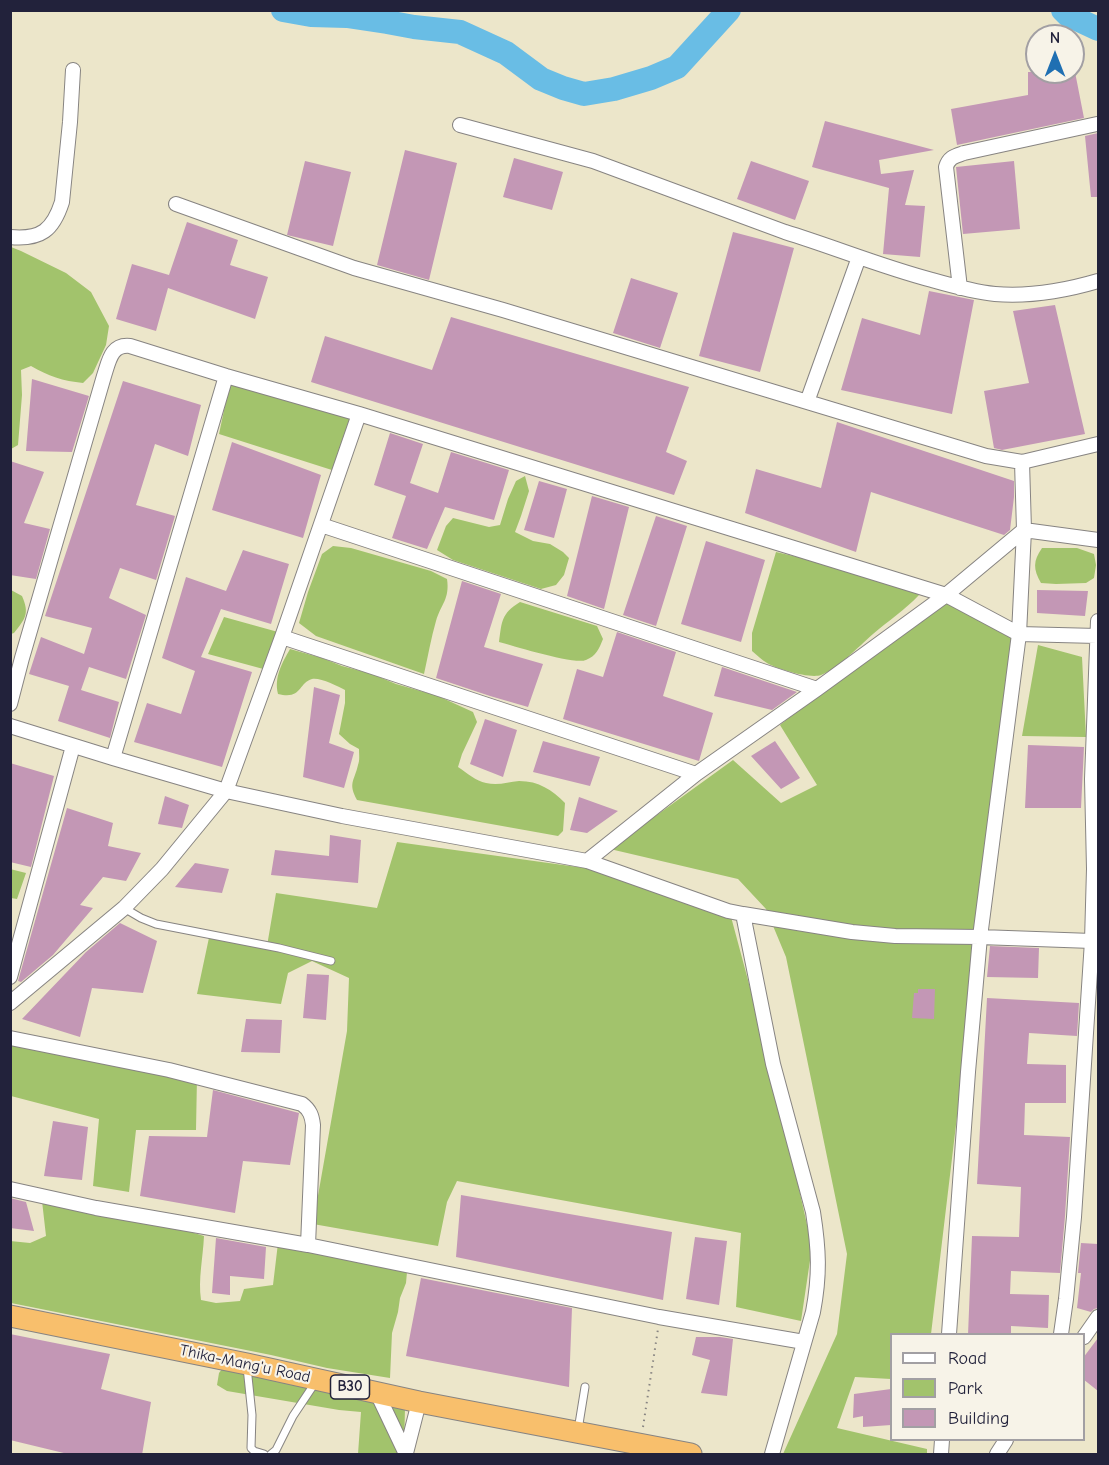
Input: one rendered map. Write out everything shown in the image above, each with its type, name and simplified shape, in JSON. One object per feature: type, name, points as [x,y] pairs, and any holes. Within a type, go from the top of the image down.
[{"type":"highway","name":"Thika-Mang'u Road","points":[[10,1316],[419,1402],[691,1455]]},
{"type":"street","points":[[10,237],[24,239],[35,237],[46,231],[58,214],[62,202],[73,70]]},
{"type":"street","points":[[960,288],[945,167],[947,162],[952,157],[964,153],[1097,124]]},
{"type":"street","points":[[460,125],[593,161],[894,270],[960,288],[994,294],[1029,294],[1065,290],[1098,281]]},
{"type":"street","points":[[176,204],[354,268],[503,310],[972,453],[1022,462],[1098,444]]},
{"type":"street","points":[[807,402],[860,257]]},
{"type":"street","points":[[10,704],[112,353],[123,345],[359,414],[946,595],[1019,634],[1097,636]]},
{"type":"street","points":[[114,758],[226,376]]},
{"type":"street","points":[[10,1003],[124,908],[162,869],[226,791],[282,638],[359,414]]},
{"type":"street","points":[[949,1333],[980,937],[1019,634],[1024,530],[1022,462]]},
{"type":"street","points":[[321,525],[817,689]]},
{"type":"street","points":[[587,861],[696,774],[946,595],[1024,530],[1098,540]]},
{"type":"street","points":[[1061,1333],[1074,1217],[1096,868],[1092,779],[1098,621]]},
{"type":"street","points":[[282,638],[696,774]]},
{"type":"street","points":[[10,726],[226,791],[342,816],[587,861],[728,911],[743,914],[852,932],[895,936],[1092,941]]},
{"type":"street","points":[[10,977],[74,746]]},
{"type":"street","points":[[743,914],[773,1064],[810,1204],[817,1237],[819,1268],[813,1312],[772,1455]]},
{"type":"street","points":[[10,1038],[169,1070],[303,1104],[312,1115],[313,1125],[308,1245]]},
{"type":"street","points":[[10,1189],[96,1208],[308,1245],[659,1317],[804,1342]]},
{"type":"street","points":[[1085,1335],[1098,1317]]},
{"type":"street","points":[[377,1393],[406,1454]]},
{"type":"street","points":[[406,1454],[419,1402]]},
{"type":"street","points":[[997,1455],[1005,1441]]},
{"type":"lane","points":[[124,908],[156,924],[279,948],[331,961]]},
{"type":"lane","points":[[247,1364],[252,1415],[251,1448],[264,1455]]},
{"type":"lane","points":[[271,1455],[276,1450],[296,1410],[318,1380]]},
{"type":"lane","points":[[578,1433],[585,1387]]},
{"type":"path","points":[[640,1445],[659,1317]]},
{"type":"green space","points":[[11,247],[66,273],[91,292],[109,326],[106,345],[93,373],[83,383],[56,378],[31,366],[21,370],[22,395],[18,445],[11,449]]},
{"type":"green space","points":[[230,382],[352,417],[335,471],[219,434]]},
{"type":"green space","points":[[525,476],[529,491],[515,532],[533,541],[550,544],[569,558],[564,575],[556,585],[541,589],[453,560],[437,550],[446,526],[453,518],[489,527],[500,525],[516,481]]},
{"type":"green space","points":[[333,546],[351,548],[431,571],[447,579],[446,597],[436,621],[424,674],[316,636],[299,623],[322,554]]},
{"type":"green space","points":[[1042,548],[1077,548],[1094,554],[1096,565],[1094,578],[1086,583],[1041,583],[1035,565]]},
{"type":"green space","points":[[776,552],[828,564],[908,589],[919,595],[828,672],[816,676],[802,675],[767,663],[752,651],[752,633]]},
{"type":"green space","points":[[11,590],[22,596],[26,612],[21,624],[11,634]]},
{"type":"green space","points":[[939,598],[1015,631],[931,1333],[890,1333],[890,1379],[855,1377],[837,1428],[927,1449],[927,1454],[783,1454],[837,1334],[847,1254],[786,957],[766,909],[738,879],[610,849],[733,760],[781,803],[817,785],[780,725]]},
{"type":"green space","points":[[520,602],[597,626],[603,639],[595,654],[586,660],[570,660],[499,642],[506,614]]},
{"type":"green space","points":[[224,617],[278,632],[267,670],[208,654]]},
{"type":"green space","points":[[1038,645],[1082,657],[1086,737],[1022,736]]},
{"type":"green space","points":[[290,649],[438,696],[473,712],[477,722],[458,767],[475,779],[490,784],[526,781],[550,790],[565,803],[563,831],[558,836],[357,800],[352,786],[359,761],[359,749],[339,734],[345,690],[319,679],[312,679],[296,693],[278,694],[278,676]]},
{"type":"green space","points":[[397,842],[599,870],[730,913],[774,1077],[812,1247],[801,1321],[736,1307],[741,1233],[457,1181],[447,1202],[438,1246],[313,1224],[347,1031],[349,978],[312,961],[288,973],[281,1004],[197,994],[210,933],[267,946],[276,893],[377,908]]},
{"type":"green space","points":[[10,869],[26,873],[17,899],[11,898]]},
{"type":"green space","points":[[10,1042],[197,1077],[196,1130],[136,1130],[129,1192],[93,1186],[99,1119],[11,1096]]},
{"type":"green space","points":[[42,1201],[171,1226],[204,1236],[200,1276],[201,1300],[216,1303],[240,1301],[244,1289],[273,1285],[278,1243],[398,1266],[407,1272],[392,1333],[390,1378],[327,1368],[11,1303],[10,1241],[30,1243],[46,1236]]},
{"type":"green space","points":[[225,1365],[405,1406],[404,1454],[358,1454],[361,1412],[227,1391],[217,1385],[219,1373]]},
{"type":"building","points":[[1028,84],[1077,84],[1084,118],[957,145],[951,109],[1028,95]]},
{"type":"building","points":[[825,121],[934,150],[879,160],[881,174],[914,170],[905,205],[925,206],[920,257],[883,254],[889,188],[812,167]]},
{"type":"building","points":[[1098,133],[1098,197],[1091,197],[1085,136]]},
{"type":"building","points":[[405,150],[457,163],[429,280],[377,265]]},
{"type":"building","points":[[514,158],[563,172],[552,210],[503,197]]},
{"type":"building","points":[[305,161],[351,172],[333,246],[287,235]]},
{"type":"building","points":[[751,161],[809,181],[795,220],[737,199]]},
{"type":"building","points":[[1014,161],[1020,229],[963,234],[956,167]]},
{"type":"building","points":[[187,222],[238,240],[230,265],[268,277],[255,319],[168,288],[156,331],[116,319],[132,264],[169,275]]},
{"type":"building","points":[[733,232],[794,248],[760,372],[699,356]]},
{"type":"building","points":[[631,278],[678,293],[660,348],[613,333]]},
{"type":"building","points":[[929,291],[974,300],[952,414],[841,390],[862,318],[920,335]]},
{"type":"building","points":[[1055,305],[1085,434],[1002,450],[994,448],[984,391],[1029,383],[1013,311]]},
{"type":"building","points":[[451,317],[689,387],[666,452],[687,461],[674,495],[311,382],[325,336],[432,370]]},
{"type":"building","points":[[32,379],[89,396],[72,452],[26,451]]},
{"type":"building","points":[[123,381],[201,405],[188,456],[155,444],[136,505],[175,516],[156,580],[120,568],[109,598],[146,615],[126,679],[89,667],[81,690],[119,702],[110,738],[58,721],[69,686],[29,674],[41,637],[84,654],[92,628],[45,616]]},
{"type":"building","points":[[837,422],[1014,481],[1010,530],[1004,535],[871,492],[856,552],[745,513],[756,469],[821,488]]},
{"type":"building","points":[[390,433],[423,444],[410,483],[438,493],[451,452],[509,470],[494,520],[445,507],[427,549],[392,538],[406,496],[374,485]]},
{"type":"building","points":[[232,442],[321,475],[303,538],[212,510]]},
{"type":"building","points":[[10,461],[44,472],[24,523],[50,529],[36,579],[10,575]]},
{"type":"building","points":[[539,481],[567,489],[554,538],[524,530]]},
{"type":"building","points":[[592,496],[629,507],[604,609],[567,596]]},
{"type":"building","points":[[656,516],[687,526],[656,626],[623,615]]},
{"type":"building","points":[[706,541],[765,560],[741,642],[681,624]]},
{"type":"building","points":[[243,550],[289,564],[271,624],[221,609],[201,657],[252,672],[222,767],[134,742],[147,703],[181,714],[195,671],[162,658],[186,577],[226,591]]},
{"type":"building","points":[[462,581],[501,594],[484,647],[543,664],[528,707],[436,678]]},
{"type":"building","points":[[1037,590],[1088,591],[1085,616],[1037,613]]},
{"type":"building","points":[[617,632],[676,652],[663,696],[713,713],[699,761],[563,719],[577,669],[603,677]]},
{"type":"building","points":[[722,667],[797,692],[772,710],[714,696]]},
{"type":"building","points":[[314,687],[340,695],[329,743],[354,752],[344,788],[303,777]]},
{"type":"building","points":[[485,719],[517,730],[503,777],[470,764]]},
{"type":"building","points":[[543,741],[600,757],[590,786],[533,772]]},
{"type":"building","points":[[775,741],[800,778],[781,789],[751,756]]},
{"type":"building","points":[[1028,745],[1084,747],[1081,808],[1025,808]]},
{"type":"building","points":[[10,763],[54,776],[31,867],[10,862]]},
{"type":"building","points":[[165,796],[189,805],[182,828],[158,824]]},
{"type":"building","points":[[579,797],[618,811],[587,833],[570,830]]},
{"type":"building","points":[[67,808],[113,823],[108,846],[141,853],[126,881],[103,877],[80,905],[93,908],[53,955],[21,982],[18,981]]},
{"type":"building","points":[[330,835],[361,840],[358,883],[271,875],[275,850],[329,856]]},
{"type":"building","points":[[195,863],[229,869],[222,893],[175,887]]},
{"type":"building","points":[[120,923],[157,941],[143,993],[92,988],[80,1037],[22,1019],[86,952]]},
{"type":"building","points":[[990,946],[1039,948],[1038,978],[987,977]]},
{"type":"building","points":[[307,974],[329,975],[326,1020],[303,1018]]},
{"type":"building","points":[[918,989],[935,989],[934,1019],[912,1018],[914,993],[918,993]]},
{"type":"building","points":[[987,998],[1079,1003],[1077,1036],[1029,1033],[1027,1064],[1066,1065],[1066,1103],[1025,1103],[1024,1135],[1070,1137],[1065,1216],[1060,1273],[1011,1271],[1010,1294],[1049,1295],[1048,1328],[1011,1326],[1011,1333],[968,1333],[972,1236],[1019,1237],[1021,1187],[977,1184]]},
{"type":"building","points":[[246,1019],[282,1020],[280,1053],[241,1052]]},
{"type":"building","points":[[213,1090],[299,1113],[290,1165],[243,1161],[235,1213],[140,1196],[149,1136],[207,1137]]},
{"type":"building","points":[[53,1121],[88,1127],[82,1180],[44,1176]]},
{"type":"building","points":[[461,1195],[672,1232],[663,1300],[456,1257]]},
{"type":"building","points":[[10,1198],[26,1202],[34,1231],[10,1228]]},
{"type":"building","points":[[695,1237],[727,1241],[719,1305],[686,1299]]},
{"type":"building","points":[[216,1238],[266,1247],[264,1279],[230,1276],[230,1295],[212,1293]]},
{"type":"building","points":[[1081,1243],[1098,1244],[1098,1308],[1091,1312],[1077,1308],[1081,1273],[1078,1273]]},
{"type":"building","points":[[421,1278],[572,1308],[569,1387],[406,1356]]},
{"type":"building","points":[[10,1334],[110,1354],[101,1389],[151,1402],[142,1455],[72,1455],[10,1440]]},
{"type":"building","points":[[696,1337],[733,1339],[727,1396],[701,1393],[710,1360],[692,1355]]},
{"type":"building","points":[[1098,1338],[1098,1391],[1085,1381],[1085,1355]]},
{"type":"building","points":[[890,1389],[890,1425],[863,1427],[863,1416],[853,1418],[854,1394]]},
{"type":"waterway","points":[[283,10],[311,15],[347,16],[460,32],[506,53],[541,79],[584,94],[614,89],[651,78],[677,67],[729,10]]},
{"type":"waterway","points":[[1063,10],[1068,15],[1098,29]]}]
